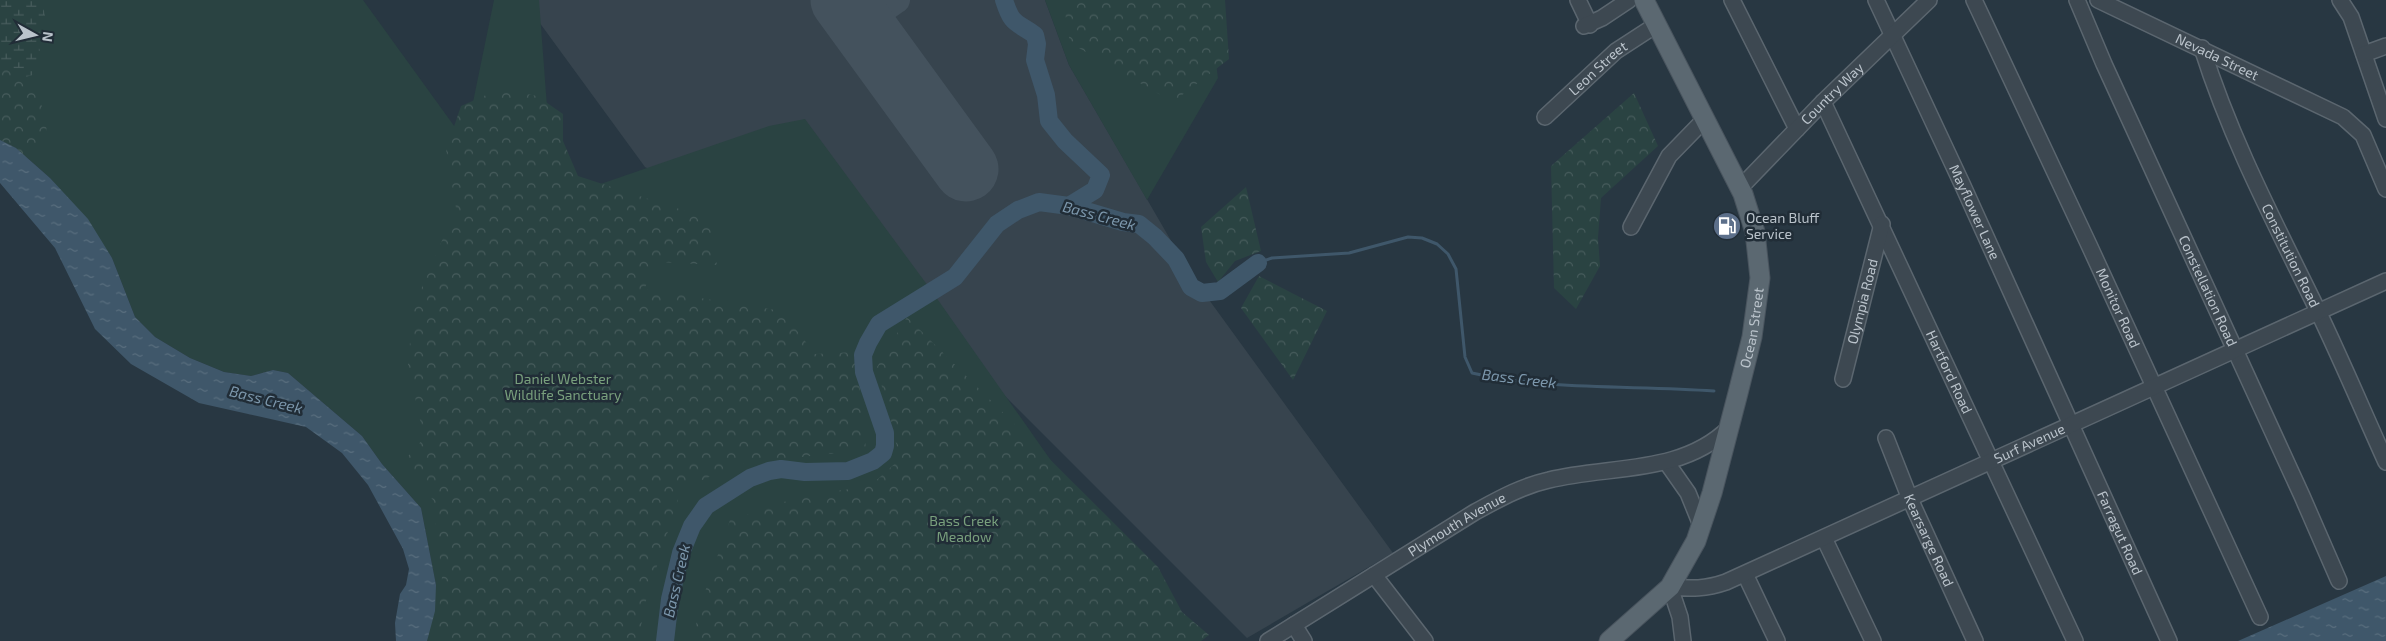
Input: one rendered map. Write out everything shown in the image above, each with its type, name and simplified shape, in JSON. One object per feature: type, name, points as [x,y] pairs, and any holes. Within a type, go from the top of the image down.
[{"type":"main road","name":"Ocean Street","points":[[1609,641],[1670,587],[1691,552],[1701,525],[1729,428],[1752,337],[1760,278],[1755,232],[1740,188],[1644,0]]},
{"type":"street","points":[[1578,0],[1587,26],[1629,0]]},
{"type":"street","points":[[1732,0],[1797,129]]},
{"type":"street","name":"Mayflower Lane","points":[[1876,0],[1963,186],[2071,425]]},
{"type":"street","name":"Country Way","points":[[1740,188],[1823,102],[1929,0]]},
{"type":"street","name":"Monitor Road","points":[[1974,0],[2086,237],[2260,618]]},
{"type":"street","name":"Constellation Road","points":[[2077,0],[2108,73],[2302,496],[2339,581]]},
{"type":"street","name":"Nevada Street","points":[[2098,0],[2338,114],[2363,135],[2386,189]]},
{"type":"street","points":[[2340,0],[2348,9],[2386,120]]},
{"type":"street","name":"Leon Street","points":[[1545,117],[1616,51],[1656,25]]},
{"type":"street","points":[[2364,54],[2386,46]]},
{"type":"street","name":"Constitution Road","points":[[2202,48],[2216,93],[2242,158],[2318,312],[2386,462]]},
{"type":"street","name":"Hartford Road","points":[[1823,102],[1882,224],[1950,376],[1992,461],[2074,641]]},
{"type":"street","points":[[1631,227],[1669,156],[1705,119]]},
{"type":"street","name":"Olympia Road","points":[[1843,379],[1882,224]]},
{"type":"street","name":"Surf Avenue","points":[[1670,587],[1709,588],[1745,574],[2386,281]]},
{"type":"street","name":"Farragut Road","points":[[2071,425],[2169,641]]},
{"type":"street","name":"Plymouth Avenue","points":[[1268,641],[1475,512],[1527,486],[1578,474],[1667,463],[1684,458],[1711,444],[1729,428]]},
{"type":"street","name":"Kearsarge Road","points":[[1886,438],[1910,499],[1975,641]]},
{"type":"street","points":[[1667,463],[1688,492],[1701,525]]},
{"type":"street","points":[[1824,538],[1873,641]]},
{"type":"street","points":[[1745,574],[1777,641]]},
{"type":"street","points":[[1374,575],[1425,641]]},
{"type":"street","points":[[1670,587],[1680,617],[1682,641]]},
{"type":"street","points":[[1294,625],[1304,641]]},
{"type":"shaded area","points":[[523,0],[1045,0],[1069,65],[1191,275],[1393,553],[1247,638],[900,291],[645,167]]},
{"type":"green space","name":"Daniel Webster Wildlife Sanctuary","points":[[0,0],[363,0],[465,141],[494,0],[539,0],[554,200],[769,126],[805,119],[931,290],[1178,641],[427,641],[436,585],[421,508],[382,464],[362,436],[288,373],[273,370],[251,376],[224,372],[190,358],[155,337],[135,317],[112,258],[50,178],[16,148],[0,140]]},
{"type":"green space","points":[[0,0],[42,0],[45,16],[39,34],[40,53],[36,74],[22,78],[0,66]]},
{"type":"green space","points":[[1045,0],[1208,0],[1218,78],[1147,200],[1069,65]]},
{"type":"green space","points":[[1063,0],[1225,0],[1229,59],[1173,102],[1070,43]]},
{"type":"green space","points":[[0,66],[28,83],[44,110],[46,131],[44,141],[39,149],[26,158],[16,148],[0,140]]},
{"type":"green space","points":[[500,89],[537,96],[563,114],[563,141],[578,176],[710,219],[717,265],[659,262],[644,289],[782,311],[815,354],[856,352],[866,450],[737,464],[681,490],[644,607],[639,641],[440,641],[437,633],[442,577],[433,500],[402,463],[424,438],[408,365],[413,308],[456,208],[446,150],[461,106]]},
{"type":"green space","points":[[1634,93],[1658,146],[1601,198],[1598,238],[1600,266],[1576,309],[1554,288],[1551,166]]},
{"type":"green space","points":[[1246,187],[1261,251],[1235,261],[1218,282],[1206,262],[1201,227]]},
{"type":"green space","points":[[1259,276],[1327,311],[1293,380],[1241,308]]},
{"type":"green space","name":"Bass Creek Meadow","points":[[907,317],[1158,567],[1182,612],[1209,635],[1201,641],[693,641],[699,609],[730,520],[802,496],[870,486],[900,459],[877,367]]},
{"type":"water","points":[[0,140],[16,148],[50,178],[88,219],[112,258],[135,317],[155,337],[190,358],[224,372],[251,376],[273,370],[288,373],[362,436],[382,464],[421,508],[436,585],[435,611],[427,641],[396,641],[395,623],[400,594],[406,585],[409,569],[403,549],[368,485],[342,453],[306,427],[199,403],[131,364],[95,329],[55,248],[0,183]]},
{"type":"water","points":[[2386,576],[2386,641],[2238,641]]},
{"type":"waterway","points":[[1004,0],[1009,14],[1015,22],[1035,35],[1037,44],[1035,60],[1046,95],[1049,121],[1065,141],[1101,175],[1095,190],[1069,206]]},
{"type":"waterway","name":"Bass Creek","points":[[665,641],[670,599],[681,553],[692,526],[706,506],[750,478],[769,471],[781,469],[805,472],[848,471],[873,461],[883,453],[885,433],[864,372],[863,355],[868,343],[879,324],[955,277],[997,224],[1018,210],[1039,202],[1069,206],[1123,222],[1139,224],[1155,237],[1176,259],[1191,287],[1202,293],[1220,291],[1258,263]]},
{"type":"waterway","name":"Bass Creek","points":[[1258,263],[1272,258],[1349,253],[1408,237],[1422,238],[1437,244],[1448,254],[1456,269],[1465,357],[1472,373],[1532,383],[1714,391]]},
{"type":"taxiway","points":[[850,9],[857,13],[875,14],[897,0]]},
{"type":"runway","points":[[843,0],[966,169]]},
{"type":"place","name":"Ocean Bluff Service","points":[[1727,226]]}]
